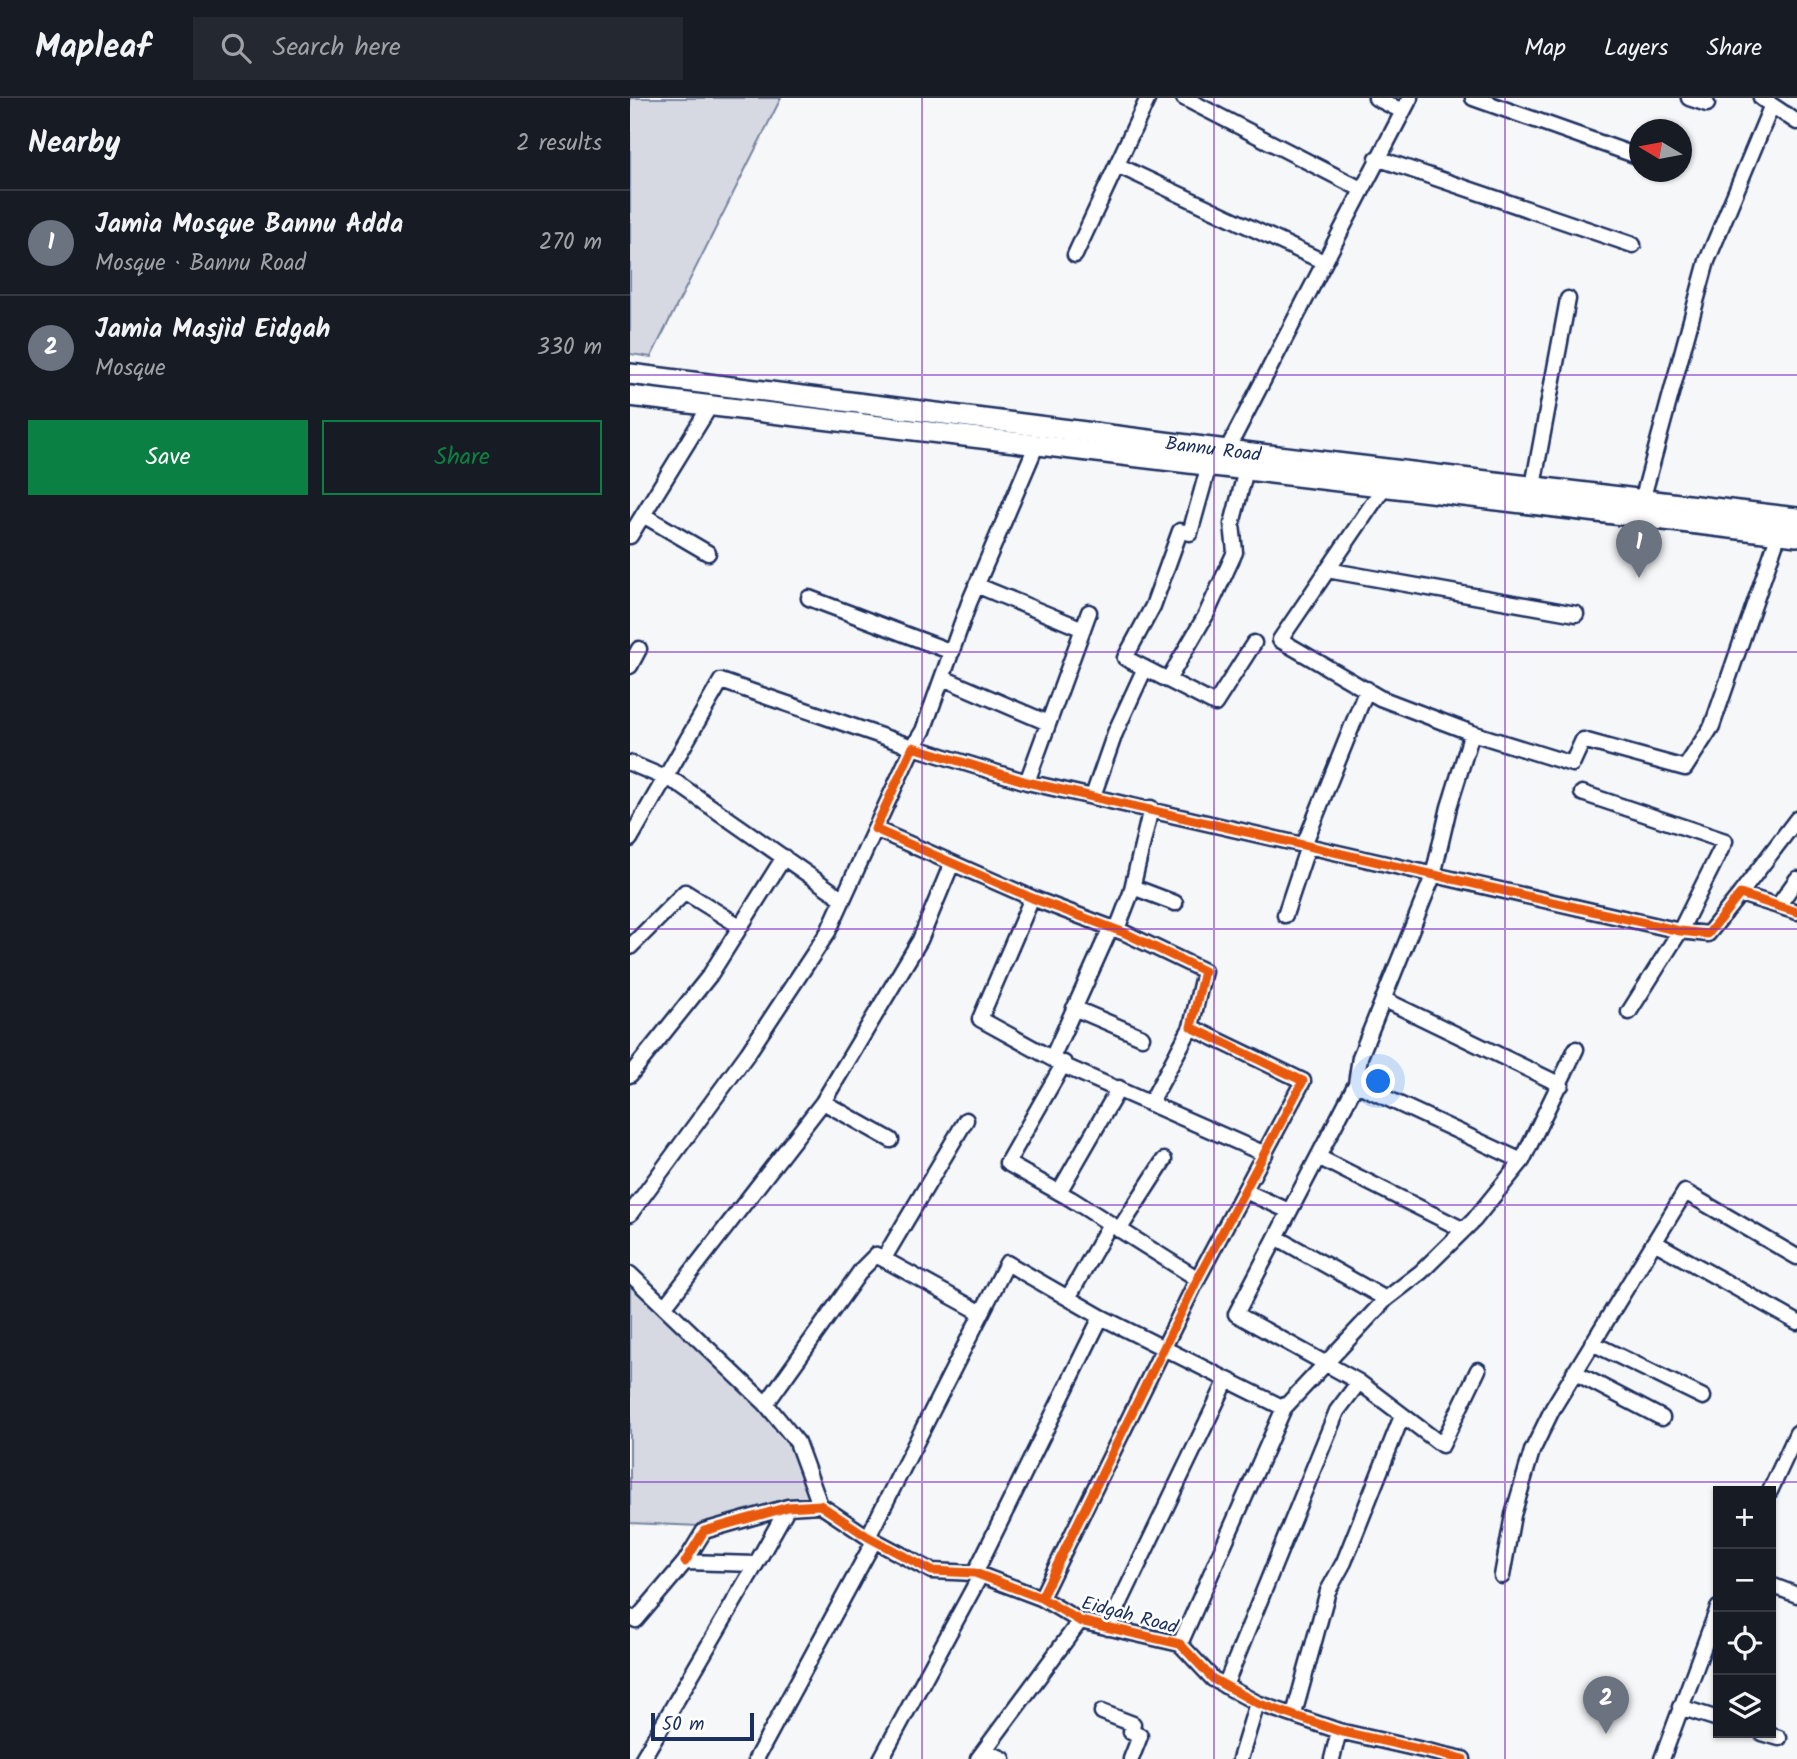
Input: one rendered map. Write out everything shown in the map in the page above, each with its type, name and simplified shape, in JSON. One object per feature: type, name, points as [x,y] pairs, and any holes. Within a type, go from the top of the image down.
[{"type":"highway","name":"Bannu Road","points":[[630,374],[1227,450],[1797,518]]},
{"type":"highway","name":"Bannu Road","points":[[630,396],[981,436],[1036,446],[1788,535]]},
{"type":"street","points":[[1075,255],[1149,98]]},
{"type":"street","points":[[1184,98],[1361,190]]},
{"type":"street","points":[[1227,450],[1406,105],[1376,98]]},
{"type":"street","points":[[1473,98],[1629,153]]},
{"type":"street","points":[[1689,98],[1707,104]]},
{"type":"street","points":[[1643,498],[1707,261],[1766,102],[1797,122]]},
{"type":"street","points":[[1377,158],[1633,245]]},
{"type":"street","points":[[1117,165],[1324,262]]},
{"type":"street","points":[[1533,486],[1568,299]]},
{"type":"street","points":[[630,536],[710,406]]},
{"type":"street","points":[[630,1214],[748,1053],[828,932],[923,731],[976,585],[1036,446]]},
{"type":"street","points":[[1209,465],[1190,533],[1180,531],[1153,606],[1125,658],[1215,705],[1254,643]]},
{"type":"street","points":[[1168,680],[1206,615],[1235,552],[1232,524],[1246,470]]},
{"type":"street","points":[[1384,487],[1280,640],[1380,698],[1472,733],[1572,764],[1583,740],[1685,768],[1712,726],[1788,535]]},
{"type":"street","points":[[643,515],[708,553]]},
{"type":"street","points":[[1327,570],[1576,614]]},
{"type":"street","points":[[976,585],[1083,629]]},
{"type":"street","points":[[809,598],[952,652]]},
{"type":"street","points":[[1027,782],[1089,612]]},
{"type":"street","points":[[630,667],[639,649]]},
{"type":"street","points":[[1093,796],[1115,733],[1145,668]]},
{"type":"street","points":[[943,678],[1048,723]]},
{"type":"street","points":[[630,839],[721,681],[914,747],[1027,782],[1151,808],[1433,876],[1680,931],[1708,934],[1797,819]]},
{"type":"street","points":[[1285,915],[1306,845],[1367,689]]},
{"type":"street","points":[[1472,733],[1449,807],[1433,876],[1360,1057],[1356,1084],[1236,1314],[1359,1382],[1442,1445],[1478,1370]]},
{"type":"street","points":[[630,763],[666,777],[843,899]]},
{"type":"street","points":[[1582,793],[1725,841],[1680,931],[1629,1012]]},
{"type":"street","points":[[1151,808],[1133,887],[1074,1008],[1058,1061],[1007,1163],[1059,1192],[1198,1279]]},
{"type":"street","points":[[876,829],[1032,898],[1114,928],[1204,971],[1191,1027],[1151,1102]]},
{"type":"street","points":[[630,1075],[710,975],[738,925],[784,857]]},
{"type":"street","points":[[665,1306],[823,1102],[920,940],[952,863]]},
{"type":"street","points":[[1777,906],[1797,879]]},
{"type":"street","points":[[1133,887],[1175,903]]},
{"type":"street","points":[[630,947],[685,892],[738,925]]},
{"type":"street","points":[[1740,894],[1797,912]]},
{"type":"street","points":[[1032,898],[980,1019],[1058,1061],[1265,1154]]},
{"type":"street","points":[[1383,999],[1561,1085]]},
{"type":"street","points":[[1074,1008],[1142,1037]]},
{"type":"street","points":[[1041,1598],[1198,1279],[1303,1081],[1191,1027]]},
{"type":"street","points":[[1180,1644],[1284,1408],[1386,1299],[1421,1272],[1464,1230],[1522,1161],[1561,1085],[1576,1049]]},
{"type":"street","points":[[1356,1084],[1522,1161]]},
{"type":"street","points":[[1059,1192],[1119,1088]]},
{"type":"street","points":[[823,1102],[891,1140]]},
{"type":"street","points":[[884,1258],[966,1120]]},
{"type":"street","points":[[1318,1157],[1464,1230]]},
{"type":"street","points":[[1068,1298],[1114,1227],[1164,1160]]},
{"type":"street","points":[[1245,1191],[1289,1211]]},
{"type":"street","points":[[1502,1576],[1513,1515],[1532,1451],[1574,1372],[1685,1192],[1797,1257]]},
{"type":"street","points":[[1276,1237],[1386,1299]]},
{"type":"street","points":[[1654,1242],[1797,1322]]},
{"type":"street","points":[[766,1404],[862,1269],[876,1255],[981,1312]]},
{"type":"street","points":[[756,1759],[871,1539],[1007,1264],[1226,1382],[1284,1408]]},
{"type":"street","points":[[630,1274],[766,1404],[797,1442],[820,1506],[788,1507],[704,1531],[685,1562],[632,1622]]},
{"type":"street","points":[[881,1759],[978,1575],[1101,1317]]},
{"type":"street","points":[[1592,1343],[1703,1397]]},
{"type":"street","points":[[1574,1372],[1662,1418]]},
{"type":"street","points":[[1108,1628],[1226,1382]]},
{"type":"street","points":[[1225,1686],[1337,1411],[1359,1382]]},
{"type":"street","points":[[1294,1714],[1328,1591],[1345,1562],[1402,1416]]},
{"type":"street","points":[[1772,1486],[1797,1433]]},
{"type":"street","name":"Eidgah Road","points":[[820,1506],[871,1539],[932,1572],[978,1575],[1041,1598],[1080,1621],[1180,1644],[1213,1679],[1257,1703],[1339,1731],[1463,1759]]},
{"type":"street","points":[[630,1754],[644,1759],[788,1507]]},
{"type":"street","points":[[685,1562],[756,1564]]},
{"type":"street","points":[[1776,1587],[1797,1595]]},
{"type":"street","points":[[1662,1759],[1716,1612]]},
{"type":"street","points":[[1003,1759],[982,1755],[1080,1621]]},
{"type":"street","points":[[1240,1759],[1257,1703]]},
{"type":"street","points":[[1680,1707],[1713,1717]]},
{"type":"street","points":[[1102,1712],[1133,1724],[1131,1732],[1140,1736],[1131,1759]]},
{"type":"street","points":[[1332,1759],[1339,1731]]},
{"type":"street","points":[[1776,1737],[1780,1738]]},
{"type":"shaded area","points":[[630,98],[781,98],[651,357],[630,354]]},
{"type":"shaded area","points":[[630,1281],[650,1303],[720,1364],[764,1408],[783,1431],[798,1457],[812,1499],[700,1526],[630,1523]]},
{"type":"cycle path","points":[[1041,1598],[1199,1276],[1303,1081],[1191,1027],[1204,971],[1125,933],[1032,898],[875,829],[913,747],[1027,782],[1680,931],[1708,934],[1740,894],[1797,912]]},
{"type":"cycle path","points":[[685,1562],[704,1531],[788,1507],[820,1505],[868,1537],[932,1571],[975,1573],[1041,1598],[1080,1621],[1180,1644],[1213,1679],[1257,1703],[1339,1731],[1463,1759]]},
{"type":"place","name":"Jamia Mosque Bannu Adda","points":[[1639,578]]},
{"type":"place","name":"Jamia Masjid Eidgah","points":[[1606,1734]]}]
